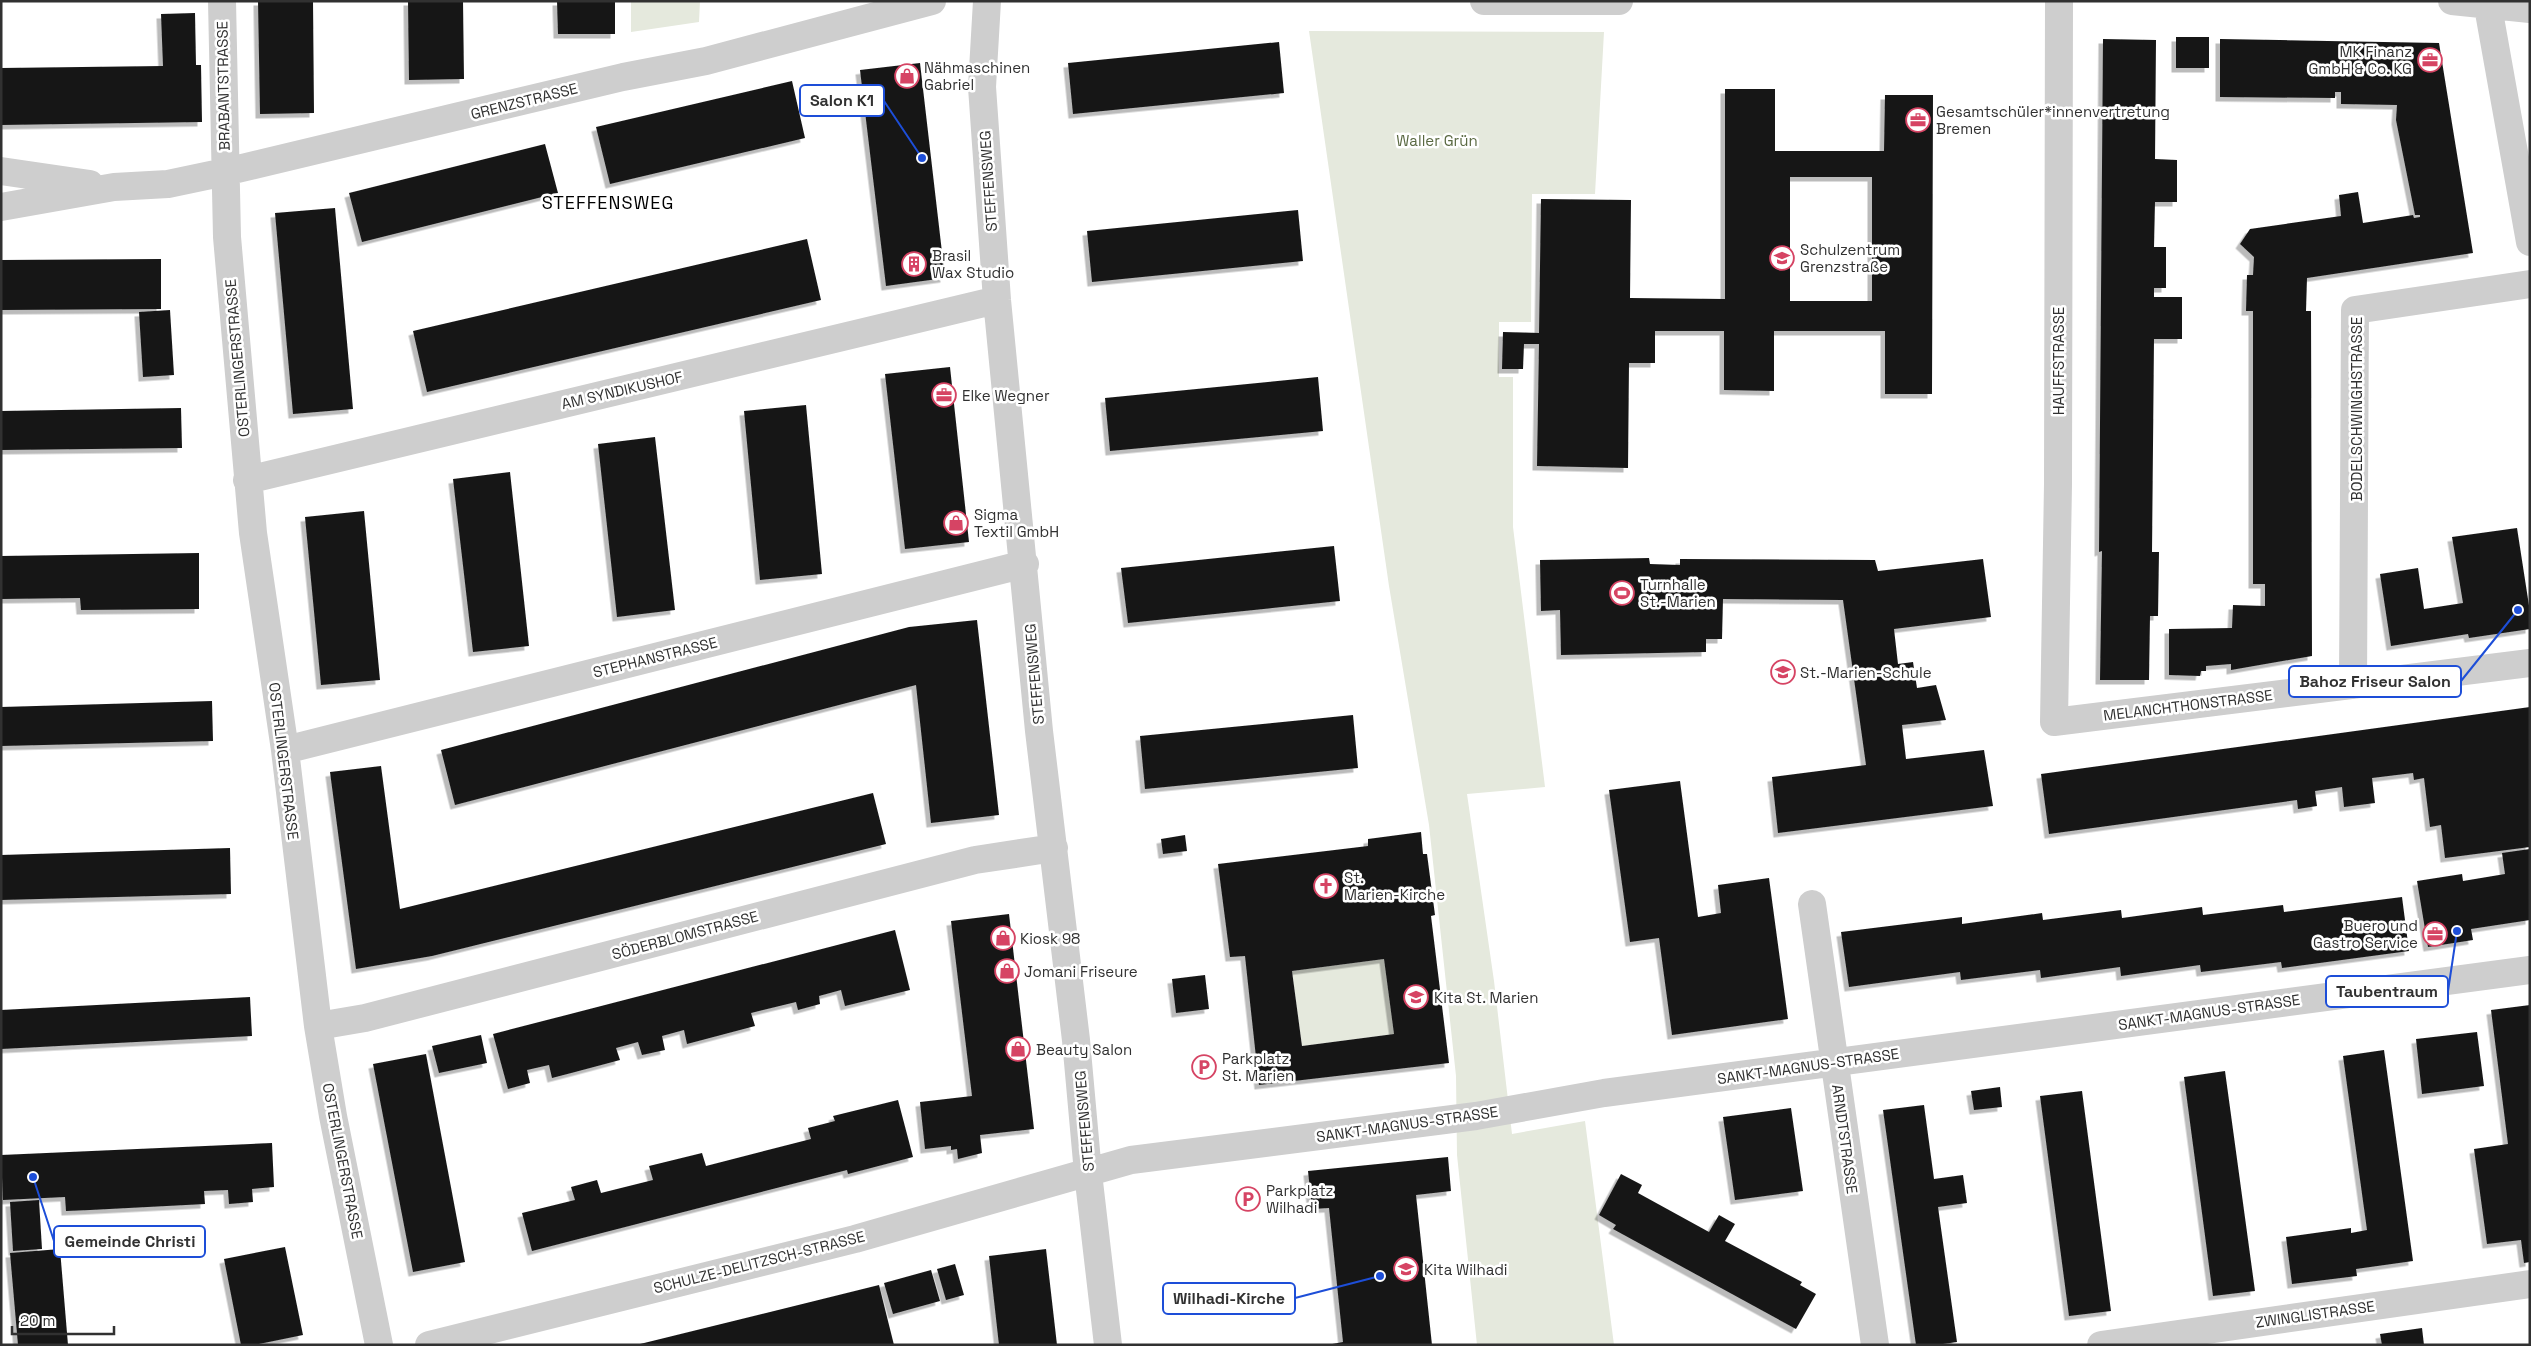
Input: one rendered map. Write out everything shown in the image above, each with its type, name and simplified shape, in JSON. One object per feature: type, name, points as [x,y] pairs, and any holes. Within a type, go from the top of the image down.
[{"type":"street","name":"BRABANTSTRASSE","points":[[222,1],[224,172]]},
{"type":"street","name":"GRENZSTRASSE","points":[[1,207],[114,187],[168,184],[224,172],[623,77],[706,61],[932,1]]},
{"type":"street","name":"STEFFENSWEG","points":[[987,1],[982,87],[997,300],[1025,564],[1039,731],[1077,1047],[1088,1173],[1108,1345]]},
{"type":"street","points":[[1484,1],[1619,1]]},
{"type":"street","name":"HAUFFSTRASSE","points":[[2054,722],[2058,484],[2059,1]]},
{"type":"street","points":[[2452,1],[2488,3],[2530,9]]},
{"type":"street","points":[[2488,3],[2530,242]]},
{"type":"street","name":"GRENZSTRASSE","points":[[1,171],[114,187]]},
{"type":"street","name":"OSTERLINGERSTRASSE","points":[[224,172],[227,237],[247,480],[284,750],[318,1026],[333,1116],[379,1345]]},
{"type":"street","name":"BODELSCHWINGHSTRASSE","points":[[2353,685],[2355,310],[2530,284]]},
{"type":"street","name":"AM SYNDIKUSHOF","points":[[247,480],[997,300]]},
{"type":"street","name":"STEPHANSTRASSE","points":[[284,750],[1025,564]]},
{"type":"street","name":"MELANCHTHONSTRASSE","points":[[2054,722],[2530,663]]},
{"type":"street","name":"SÖDERBLOMSTRASSE","points":[[318,1026],[365,1018],[975,860],[1054,848]]},
{"type":"street","name":"ARNDTSTRASSE","points":[[1812,904],[1875,1345]]},
{"type":"street","name":"SANKT-MAGNUS-STRASSE","points":[[1088,1173],[1131,1160],[1476,1116],[1604,1093],[2530,970]]},
{"type":"street","name":"SCHULZE-DELITZSCH-STRASSE","points":[[429,1345],[855,1239],[1088,1173]]},
{"type":"street","name":"ZWINGLISTRASSE","points":[[2101,1345],[2530,1284]]},
{"type":"green space","points":[[631,1],[700,1],[699,22],[631,32]]},
{"type":"green space","name":"Waller Grün","points":[[1309,31],[1604,32],[1595,194],[1532,194],[1531,322],[1499,322],[1499,377],[1513,377],[1513,527],[1545,787],[1467,794],[1494,981],[1512,1134],[1585,1121],[1614,1345],[1477,1345],[1457,1155],[1456,1076],[1429,825],[1389,586]]},
{"type":"green space","points":[[1384,959],[1394,1034],[1302,1046],[1292,971]]},
{"type":"building","points":[[258,1],[313,1],[314,113],[260,114]]},
{"type":"building","points":[[408,1],[463,1],[464,79],[409,80]]},
{"type":"building","points":[[557,1],[615,1],[615,34],[558,34]]},
{"type":"building","points":[[195,13],[196,65],[201,65],[202,122],[1,125],[1,68],[163,66],[161,14]]},
{"type":"building","points":[[2176,37],[2209,37],[2209,68],[2176,68]]},
{"type":"building","points":[[2103,39],[2156,40],[2155,159],[2177,160],[2177,202],[2155,202],[2154,247],[2166,247],[2166,288],[2154,288],[2154,297],[2182,297],[2182,339],[2154,339],[2152,552],[2159,552],[2158,616],[2150,616],[2149,680],[2100,680],[2102,551],[2099,552]]},
{"type":"building","points":[[2220,39],[2439,43],[2473,253],[2307,278],[2306,311],[2311,311],[2312,656],[2231,670],[2231,664],[2206,666],[2206,671],[2201,671],[2200,676],[2169,675],[2169,629],[2232,628],[2233,605],[2265,606],[2265,584],[2253,584],[2253,311],[2246,311],[2247,275],[2253,275],[2254,257],[2240,244],[2250,229],[2341,216],[2339,195],[2358,192],[2363,223],[2413,215],[2414,218],[2420,217],[2420,215],[2415,215],[2396,120],[2397,105],[2341,104],[2341,92],[2335,92],[2335,98],[2220,97]]},
{"type":"building","points":[[1279,42],[1284,93],[1073,114],[1068,63]]},
{"type":"building","points":[[920,63],[945,278],[886,286],[860,70]]},
{"type":"building","points":[[792,81],[805,138],[610,184],[596,127]]},
{"type":"building","points":[[1725,89],[1775,89],[1775,151],[1884,151],[1885,95],[1933,95],[1932,394],[1885,394],[1885,331],[1774,331],[1774,391],[1724,390],[1724,331],[1655,331],[1655,363],[1629,363],[1628,468],[1537,466],[1539,344],[1524,344],[1523,369],[1502,369],[1503,332],[1539,333],[1541,199],[1631,200],[1630,298],[1725,299]],"holes":[[[1790,177],[1872,177],[1872,301],[1790,301]]]},
{"type":"building","points":[[545,144],[558,193],[362,242],[349,193]]},
{"type":"building","points":[[335,208],[353,409],[293,414],[275,213]]},
{"type":"building","points":[[1298,210],[1303,261],[1092,282],[1087,231]]},
{"type":"building","points":[[807,239],[821,300],[427,392],[413,331]]},
{"type":"building","points":[[161,259],[161,309],[1,310],[1,260]]},
{"type":"building","points":[[170,310],[174,375],[143,377],[139,312]]},
{"type":"building","points":[[950,367],[969,542],[905,549],[885,374]]},
{"type":"building","points":[[1318,377],[1323,431],[1110,451],[1105,398]]},
{"type":"building","points":[[806,405],[822,574],[760,580],[744,411]]},
{"type":"building","points":[[181,408],[182,448],[1,450],[1,411]]},
{"type":"building","points":[[655,437],[675,610],[617,617],[598,444]]},
{"type":"building","points":[[510,472],[529,646],[473,652],[453,479]]},
{"type":"building","points":[[364,511],[380,680],[321,685],[305,517]]},
{"type":"building","points":[[2517,528],[2530,612],[2530,629],[2469,638],[2468,634],[2391,646],[2380,574],[2418,568],[2424,609],[2463,603],[2452,537]]},
{"type":"building","points":[[1334,546],[1340,601],[1128,623],[1121,568]]},
{"type":"building","points":[[199,553],[199,609],[81,610],[80,598],[1,599],[1,556]]},
{"type":"building","points":[[1649,558],[1650,564],[1680,565],[1680,559],[1875,560],[1878,571],[1983,559],[1991,617],[1894,629],[1898,664],[1913,662],[1917,688],[1936,685],[1946,720],[1902,725],[1906,759],[1984,750],[1993,806],[1778,833],[1772,777],[1866,765],[1843,600],[1723,599],[1722,639],[1706,639],[1706,652],[1561,655],[1560,610],[1541,611],[1540,560]]},
{"type":"building","points":[[977,620],[999,815],[931,823],[916,685],[455,805],[441,750],[909,627]]},
{"type":"building","points":[[212,701],[213,741],[1,746],[1,707]]},
{"type":"building","points":[[2530,707],[2530,847],[2445,858],[2441,825],[2430,827],[2424,778],[2414,780],[2413,773],[2372,778],[2375,803],[2344,807],[2342,787],[2315,791],[2317,806],[2298,809],[2297,800],[2049,834],[2041,774]]},
{"type":"building","points":[[1353,715],[1358,768],[1145,789],[1140,736]]},
{"type":"building","points":[[381,766],[400,909],[873,793],[886,844],[432,956],[356,969],[330,772]]},
{"type":"building","points":[[1680,781],[1698,917],[1721,913],[1718,885],[1769,878],[1788,1019],[1672,1035],[1659,938],[1630,942],[1609,790]]},
{"type":"building","points":[[1421,832],[1423,854],[1427,854],[1435,915],[1431,916],[1449,1063],[1259,1085],[1245,956],[1230,957],[1218,864],[1368,846],[1368,839]],"holes":[[[1384,959],[1394,1034],[1302,1046],[1292,971]]]},
{"type":"building","points":[[1185,835],[1187,851],[1163,854],[1161,839]]},
{"type":"building","points":[[230,848],[231,894],[1,900],[1,855]]},
{"type":"building","points":[[2530,849],[2530,920],[2471,929],[2473,940],[2428,947],[2417,881],[2462,874],[2463,881],[2505,874],[2502,853]]},
{"type":"building","points":[[2402,897],[2409,951],[2282,968],[2281,962],[2201,972],[2200,965],[2121,976],[2120,967],[2041,978],[2040,970],[1961,980],[1960,972],[1849,987],[1841,932],[1962,917],[1962,924],[2042,913],[2043,920],[2121,910],[2122,918],[2202,907],[2203,915],[2283,905],[2284,912]]},
{"type":"building","points":[[1009,914],[1034,1129],[980,1135],[982,1153],[958,1159],[957,1149],[951,1150],[951,1146],[925,1149],[920,1102],[972,1096],[951,921]]},
{"type":"building","points":[[895,930],[910,990],[845,1006],[841,990],[819,996],[820,1004],[798,1010],[796,1002],[751,1013],[755,1026],[687,1044],[684,1030],[662,1036],[665,1050],[642,1055],[638,1042],[616,1048],[620,1060],[552,1078],[549,1065],[527,1070],[530,1083],[508,1089],[493,1034]]},
{"type":"building","points":[[1205,975],[1209,1009],[1176,1013],[1172,979]]},
{"type":"building","points":[[250,997],[252,1036],[1,1049],[1,1010]]},
{"type":"building","points":[[2530,1005],[2530,1262],[2524,1263],[2521,1240],[2487,1244],[2474,1149],[2508,1144],[2491,1010]]},
{"type":"building","points":[[2477,1032],[2484,1086],[2422,1094],[2416,1039]]},
{"type":"building","points":[[481,1035],[487,1063],[439,1073],[432,1046]]},
{"type":"building","points":[[2384,1050],[2413,1261],[2356,1269],[2357,1276],[2292,1284],[2286,1237],[2351,1228],[2351,1233],[2367,1230],[2343,1056]]},
{"type":"building","points":[[426,1054],[465,1262],[413,1272],[373,1064]]},
{"type":"building","points":[[2225,1071],[2255,1291],[2213,1296],[2184,1077]]},
{"type":"building","points":[[2000,1087],[2002,1107],[1974,1110],[1971,1091]]},
{"type":"building","points":[[2082,1091],[2111,1311],[2069,1316],[2040,1096]]},
{"type":"building","points":[[898,1100],[913,1157],[848,1174],[847,1170],[532,1251],[522,1213],[575,1200],[571,1187],[597,1180],[601,1193],[653,1180],[649,1166],[702,1153],[706,1166],[811,1139],[808,1128],[835,1121],[833,1116]]},
{"type":"building","points":[[1924,1105],[1934,1179],[1963,1175],[1967,1203],[1938,1207],[1957,1342],[1936,1345],[1916,1345],[1883,1110]]},
{"type":"building","points":[[1791,1108],[1803,1191],[1735,1200],[1723,1117]]},
{"type":"building","points":[[272,1143],[274,1187],[252,1189],[253,1202],[229,1204],[228,1190],[204,1191],[205,1204],[90,1210],[66,1211],[65,1197],[3,1200],[1,1155]]},
{"type":"building","points":[[1448,1157],[1451,1191],[1416,1195],[1432,1345],[1327,1345],[1343,1342],[1329,1208],[1312,1209],[1308,1171]]},
{"type":"building","points":[[1621,1174],[1642,1185],[1638,1193],[1709,1232],[1719,1215],[1735,1224],[1725,1241],[1802,1282],[1800,1285],[1816,1294],[1796,1329],[1613,1229],[1616,1225],[1599,1215]]},
{"type":"building","points":[[39,1200],[42,1249],[13,1251],[10,1202]]},
{"type":"building","points":[[285,1247],[303,1335],[254,1345],[241,1345],[224,1259]]},
{"type":"building","points":[[60,1249],[68,1345],[18,1345],[10,1253]]},
{"type":"building","points":[[1046,1249],[1057,1345],[999,1345],[989,1256]]},
{"type":"building","points":[[955,1264],[964,1295],[946,1300],[937,1269]]},
{"type":"building","points":[[931,1270],[940,1301],[893,1314],[884,1283]]},
{"type":"building","points":[[879,1285],[894,1345],[640,1344]]},
{"type":"building","points":[[2422,1328],[2424,1345],[2382,1345],[2380,1334]]},
{"type":"place","name":"MK Finanz GmbH & Co. KG","points":[[2430,60]]},
{"type":"place","name":"Nähmaschinen Gabriel","points":[[907,76]]},
{"type":"place","name":"Gesamtschüler*innenvertretung Bremen","points":[[1918,120]]},
{"type":"place","name":"Salon K1","points":[[922,158]]},
{"type":"place","name":"Schulzentrum Grenzstraße","points":[[1782,258]]},
{"type":"place","name":"Brasil Wax Studio","points":[[914,264]]},
{"type":"place","name":"Elke Wegner","points":[[944,395]]},
{"type":"place","name":"Sigma Textil GmbH","points":[[956,523]]},
{"type":"place","name":"Turnhalle St.-Marien","points":[[1622,593]]},
{"type":"place","name":"Bahoz Friseur Salon","points":[[2518,610]]},
{"type":"place","name":"St.-Marien-Schule","points":[[1783,672]]},
{"type":"place","name":"St. Marien-Kirche","points":[[1326,886]]},
{"type":"place","name":"Taubentraum","points":[[2457,931]]},
{"type":"place","name":"Buero und Gastro Service","points":[[2435,934]]},
{"type":"place","name":"Kiosk 98","points":[[1003,938]]},
{"type":"place","name":"Jomani Friseure","points":[[1007,971]]},
{"type":"place","name":"Kita St. Marien","points":[[1416,997]]},
{"type":"place","name":"Beauty Salon","points":[[1018,1049]]},
{"type":"place","name":"Parkplatz St. Marien","points":[[1204,1067]]},
{"type":"place","name":"Gemeinde Christi","points":[[33,1177]]},
{"type":"place","name":"Parkplatz Wilhadi","points":[[1248,1199]]},
{"type":"place","name":"Kita Wilhadi","points":[[1406,1269]]},
{"type":"place","name":"Wilhadi-Kirche","points":[[1380,1276]]},
{"type":"district","name":"STEFFENSWEG","points":[[608,202]]}]
